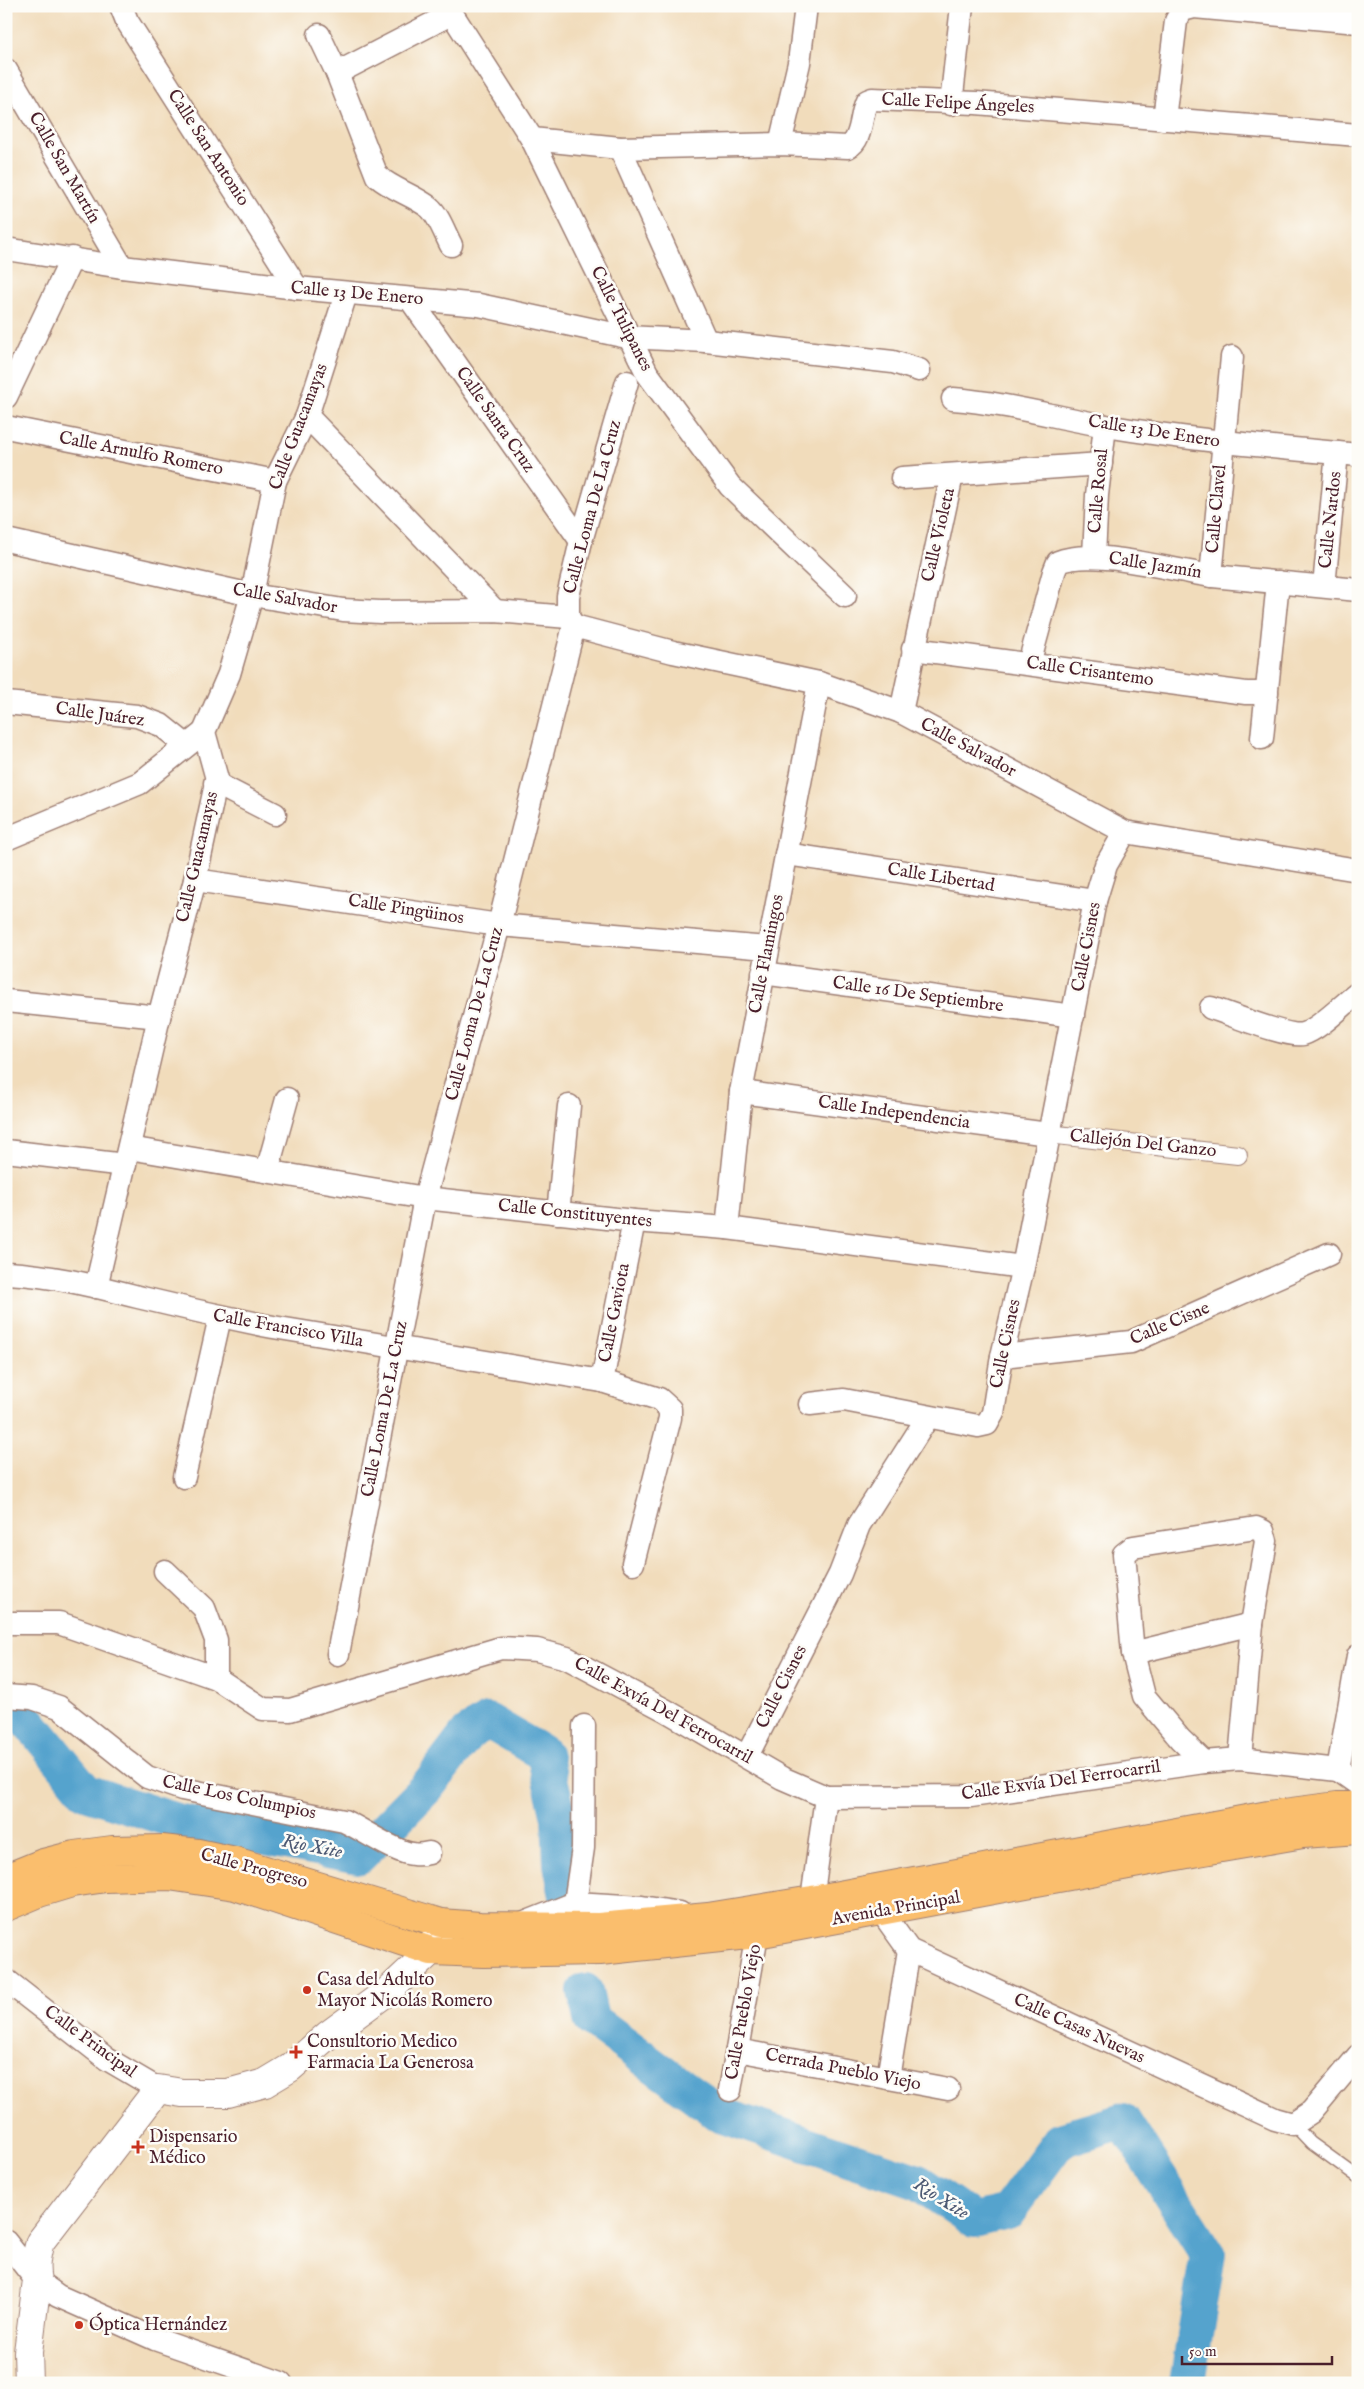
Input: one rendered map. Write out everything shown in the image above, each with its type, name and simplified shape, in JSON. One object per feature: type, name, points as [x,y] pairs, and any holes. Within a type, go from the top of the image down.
[{"type":"main road","name":"Avenida Principal","points":[[441,1923],[513,1927],[599,1927],[708,1917],[812,1900],[1268,1815],[1337,1806],[1358,1806]]},
{"type":"main road","name":"Avenida Principal","points":[[431,1951],[483,1953],[600,1951],[757,1934],[1284,1837],[1358,1830]]},
{"type":"main road","name":"Calle Progreso","points":[[6,1878],[74,1855],[112,1850],[189,1852],[235,1861],[441,1923]]},
{"type":"main road","name":"Calle Progreso","points":[[6,1907],[39,1893],[72,1883],[106,1878],[169,1876],[235,1886],[431,1951]]},
{"type":"street","name":"Calle San Antonio","points":[[121,6],[127,21],[297,288]]},
{"type":"street","points":[[780,144],[799,63],[806,6]]},
{"type":"street","points":[[951,104],[962,6]]},
{"type":"street","points":[[1164,119],[1176,21],[1182,10],[1194,7],[1358,22]]},
{"type":"street","points":[[337,73],[449,10]]},
{"type":"street","name":"Calle Tulipanes","points":[[449,10],[532,139],[647,373],[730,486],[845,596]]},
{"type":"street","points":[[319,35],[337,73],[377,176],[388,186],[418,200],[432,210],[451,245]]},
{"type":"street","name":"Calle San Martín","points":[[6,70],[122,267]]},
{"type":"street","name":"Calle Felipe Ángeles","points":[[532,139],[620,148],[780,144],[848,147],[854,144],[864,107],[867,101],[872,99],[976,104],[1358,134]]},
{"type":"street","points":[[620,148],[706,341]]},
{"type":"street","name":"Calle 13 De Enero","points":[[6,249],[122,267],[346,294],[479,305],[628,337],[706,341],[893,362],[918,370]]},
{"type":"street","points":[[6,397],[72,258]]},
{"type":"street","name":"Calle Guacamayas","points":[[96,1287],[159,1016],[195,880],[217,779],[204,732],[229,674],[252,595],[275,481],[307,416],[346,294]]},
{"type":"street","name":"Calle Santa Cruz","points":[[410,299],[580,541]]},
{"type":"street","name":"Calle Clavel","points":[[1211,576],[1232,357]]},
{"type":"street","name":"Calle Loma De La Cruz","points":[[338,1654],[425,1198],[499,925],[571,622],[568,596],[580,541],[627,382]]},
{"type":"street","name":"Calle 13 De Enero","points":[[953,399],[982,401],[1105,426],[1223,443],[1348,454]]},
{"type":"street","points":[[307,416],[495,611]]},
{"type":"street","name":"Calle Rosal","points":[[1094,556],[1105,426]]},
{"type":"street","name":"Calle Arnulfo Romero","points":[[6,427],[275,481]]},
{"type":"street","name":"Calle Nardos","points":[[1324,586],[1348,454]]},
{"type":"street","name":"Calle Violeta","points":[[901,712],[913,649],[952,475],[1101,464]]},
{"type":"street","points":[[902,478],[952,475]]},
{"type":"street","name":"Calle Salvador","points":[[6,540],[252,595],[343,610],[380,612],[495,611],[571,622],[672,652],[819,683],[901,712],[1125,832],[1358,870]]},
{"type":"street","name":"Calle Jazmín","points":[[1029,664],[1058,562],[1068,558],[1094,556],[1211,576],[1358,590]]},
{"type":"street","points":[[1262,738],[1278,582]]},
{"type":"street","name":"Calle Crisantemo","points":[[913,649],[1246,692],[1267,693]]},
{"type":"street","name":"Calle Flamingos","points":[[727,1228],[741,1092],[819,683]]},
{"type":"street","name":"Calle Juárez","points":[[6,703],[137,716],[161,725],[186,745]]},
{"type":"street","points":[[6,839],[140,783],[204,732]]},
{"type":"street","points":[[215,783],[275,814]]},
{"type":"street","name":"Calle Cisnes","points":[[747,1756],[840,1574],[859,1525],[928,1417],[978,1426],[987,1424],[993,1413],[1002,1356],[1023,1267],[1095,901],[1106,866],[1125,832]]},
{"type":"street","name":"Calle Libertad","points":[[786,854],[1095,901]]},
{"type":"street","name":"Calle Pingüinos","points":[[195,880],[499,925],[767,948]]},
{"type":"street","name":"Calle 16 De Septiembre","points":[[763,973],[1073,1016]]},
{"type":"street","points":[[1211,1008],[1288,1034],[1302,1035],[1315,1028],[1358,993]]},
{"type":"street","points":[[6,1001],[159,1016]]},
{"type":"street","name":"Calle Independencia","points":[[741,1092],[1048,1134]]},
{"type":"street","points":[[267,1171],[287,1099]]},
{"type":"street","points":[[558,1213],[569,1106]]},
{"type":"street","name":"Callejón Del Ganzo","points":[[1048,1134],[1238,1155]]},
{"type":"street","name":"Calle Constituyentes","points":[[6,1151],[127,1157],[267,1171],[425,1198],[634,1221],[727,1228],[1023,1267]]},
{"type":"street","name":"Calle Gaviota","points":[[634,1221],[602,1380],[659,1400],[670,1409],[670,1418],[634,1564]]},
{"type":"street","name":"Calle Cisne","points":[[1002,1356],[1131,1342],[1329,1254]]},
{"type":"street","name":"Calle Francisco Villa","points":[[6,1273],[31,1274],[96,1287],[220,1317],[397,1348],[602,1380]]},
{"type":"street","points":[[184,1477],[220,1317]]},
{"type":"street","points":[[810,1404],[844,1400],[928,1417]]},
{"type":"street","points":[[1204,1762],[1180,1739],[1144,1696],[1133,1653],[1124,1554],[1133,1547],[1256,1528],[1263,1531],[1266,1541],[1252,1624],[1240,1759]]},
{"type":"street","points":[[165,1571],[204,1608],[216,1640],[216,1678]]},
{"type":"street","name":"Calle Exvía Del Ferrocarril","points":[[6,1623],[59,1623],[216,1678],[263,1709],[290,1710],[501,1648],[537,1650],[567,1658],[747,1756],[782,1778],[826,1797],[971,1796],[1204,1762],[1240,1759],[1338,1770]]},
{"type":"street","points":[[1133,1653],[1252,1624]]},
{"type":"street","points":[[1358,1656],[1338,1770],[1358,1784]]},
{"type":"street","name":"Calle Los Columpios","points":[[6,1696],[32,1698],[59,1707],[147,1777],[182,1789],[326,1817],[364,1830],[400,1850],[412,1854],[429,1853]]},
{"type":"street","points":[[575,1903],[583,1848],[584,1726]]},
{"type":"street","points":[[812,1900],[826,1797]]},
{"type":"street","points":[[513,1927],[575,1903],[642,1907],[708,1917]]},
{"type":"street","name":"Calle Casas Nuevas","points":[[881,1911],[909,1950],[1275,2120],[1294,2124]]},
{"type":"street","name":"Calle Principal","points":[[6,1980],[107,2059],[158,2089],[182,2093],[228,2093],[265,2083],[290,2068],[328,2035],[388,1991],[431,1951],[441,1923]]},
{"type":"street","name":"Calle Pueblo Viejo","points":[[730,2090],[757,1934]]},
{"type":"street","points":[[888,2078],[909,1950]]},
{"type":"street","name":"Cerrada Pueblo Viejo","points":[[738,2050],[948,2089]]},
{"type":"street","points":[[1294,2124],[1311,2112],[1358,2056]]},
{"type":"street","points":[[29,2383],[28,2352],[37,2281],[35,2271],[40,2242],[158,2089]]},
{"type":"street","points":[[6,2242],[37,2281],[58,2296],[156,2338],[268,2380]]},
{"type":"lane","points":[[1294,2124],[1311,2143],[1358,2177]]},
{"type":"waterway","name":"Rio Xite","points":[[6,1705],[14,1704],[86,1792],[176,1821],[359,1856],[427,1787],[468,1733],[488,1721],[544,1754],[559,1817],[561,1864],[567,1896]]},
{"type":"waterway","name":"Rio Xite","points":[[585,1991],[591,2019],[721,2115],[918,2182],[974,2220],[1007,2212],[1060,2140],[1123,2121],[1208,2254],[1187,2383]]},
{"type":"place","name":"Casa del Adulto Mayor Nicolás Romero","points":[[307,1990]]},
{"type":"place","name":"Consultorio Medico Farmacia La Generosa","points":[[296,2052]]},
{"type":"place","name":"Dispensario Médico","points":[[138,2147]]},
{"type":"place","name":"Óptica Hernández","points":[[79,2325]]}]
